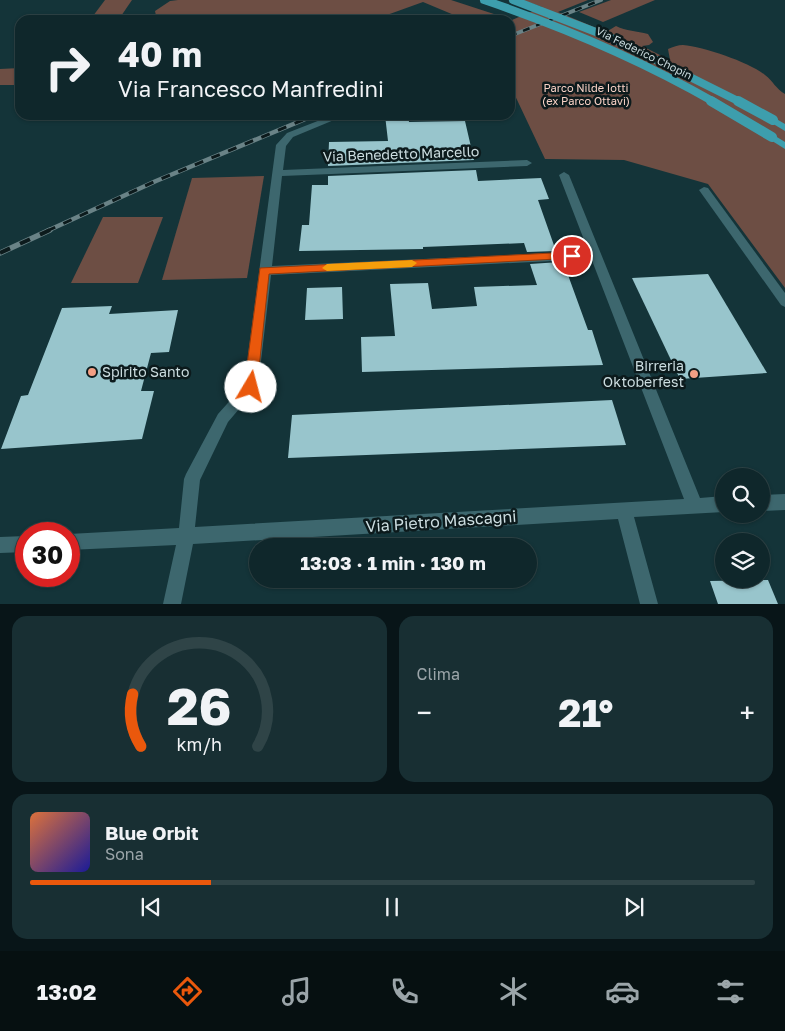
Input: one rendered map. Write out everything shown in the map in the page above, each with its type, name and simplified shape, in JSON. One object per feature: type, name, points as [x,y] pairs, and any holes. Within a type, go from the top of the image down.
[{"type":"main road","name":"Via Federico Chopin","points":[[484,0],[548,23],[621,54],[716,103],[785,146]]},
{"type":"main road","name":"Via Federico Chopin","points":[[513,0],[631,46],[696,78],[774,120],[785,128]]},
{"type":"street","points":[[172,604],[186,536],[192,479],[223,418],[251,387],[281,144],[290,136],[329,120]]},
{"type":"street","name":"Via Benedetto Marcello","points":[[277,172],[527,163]]},
{"type":"street","points":[[564,175],[695,505]]},
{"type":"street","points":[[704,190],[785,302]]},
{"type":"street","points":[[264,271],[572,256]]},
{"type":"street","points":[[770,502],[785,502]]},
{"type":"street","name":"Via Pietro Mascagni","points":[[80,541],[715,504]]},
{"type":"street","points":[[624,509],[649,604]]},
{"type":"street","points":[[0,545],[15,544]]},
{"type":"green space","points":[[105,0],[132,0],[122,15],[94,15]]},
{"type":"green space","name":"Parco Nilde Iotti (ex Parco Ottavi)","points":[[451,0],[497,15],[454,15],[423,2],[387,15],[156,15],[155,11],[170,1]]},
{"type":"green space","name":"Parco Nilde Iotti (ex Parco Ottavi)","points":[[522,0],[588,0],[558,12],[606,32],[616,26],[648,34],[653,42],[642,46],[670,60],[668,49],[683,45],[692,46],[738,60],[758,70],[785,94],[785,288],[708,184],[624,160],[545,159],[515,96],[515,19],[542,7]]},
{"type":"green space","points":[[611,0],[655,0],[603,22],[579,12]]},
{"type":"green space","points":[[15,68],[15,85],[0,85],[0,69]]},
{"type":"green space","points":[[264,176],[247,278],[162,280],[192,178]]},
{"type":"green space","points":[[103,217],[163,217],[138,283],[71,283]]},
{"type":"building","points":[[386,120],[409,120],[409,122],[465,121],[474,160],[328,166],[329,142],[388,141]]},
{"type":"building","points":[[476,170],[478,181],[541,178],[549,199],[538,200],[556,251],[527,252],[524,243],[423,247],[423,249],[299,251],[302,225],[309,225],[312,185],[328,185],[328,176]]},
{"type":"building","points":[[560,262],[565,275],[568,275],[588,330],[592,330],[603,365],[362,372],[361,337],[395,336],[390,284],[428,283],[432,309],[477,306],[474,287],[537,285],[530,264]]},
{"type":"building","points":[[708,274],[767,373],[680,379],[632,278]]},
{"type":"building","points":[[342,287],[343,319],[305,320],[307,288]]},
{"type":"building","name":"Spirito Santo","points":[[112,306],[109,314],[178,310],[169,352],[151,353],[141,391],[154,391],[142,439],[1,449],[21,396],[28,395],[62,308]]},
{"type":"building","points":[[612,400],[626,445],[288,458],[292,415]]},
{"type":"building","points":[[710,581],[715,581],[715,588],[770,588],[770,585],[778,604],[718,604]]},
{"type":"railway","points":[[515,34],[601,0]]},
{"type":"railway","points":[[47,231],[156,181],[303,120]]},
{"type":"railway","points":[[0,253],[50,230]]},
{"type":"slow traffic","points":[[327,268],[412,263]]},
{"type":"place","name":"Spirito Santo","points":[[92,372]]},
{"type":"place","name":"Birreria Oktoberfest","points":[[694,374]]},
{"type":"route","points":[[251,387],[261,312],[264,271],[572,256]]}]
